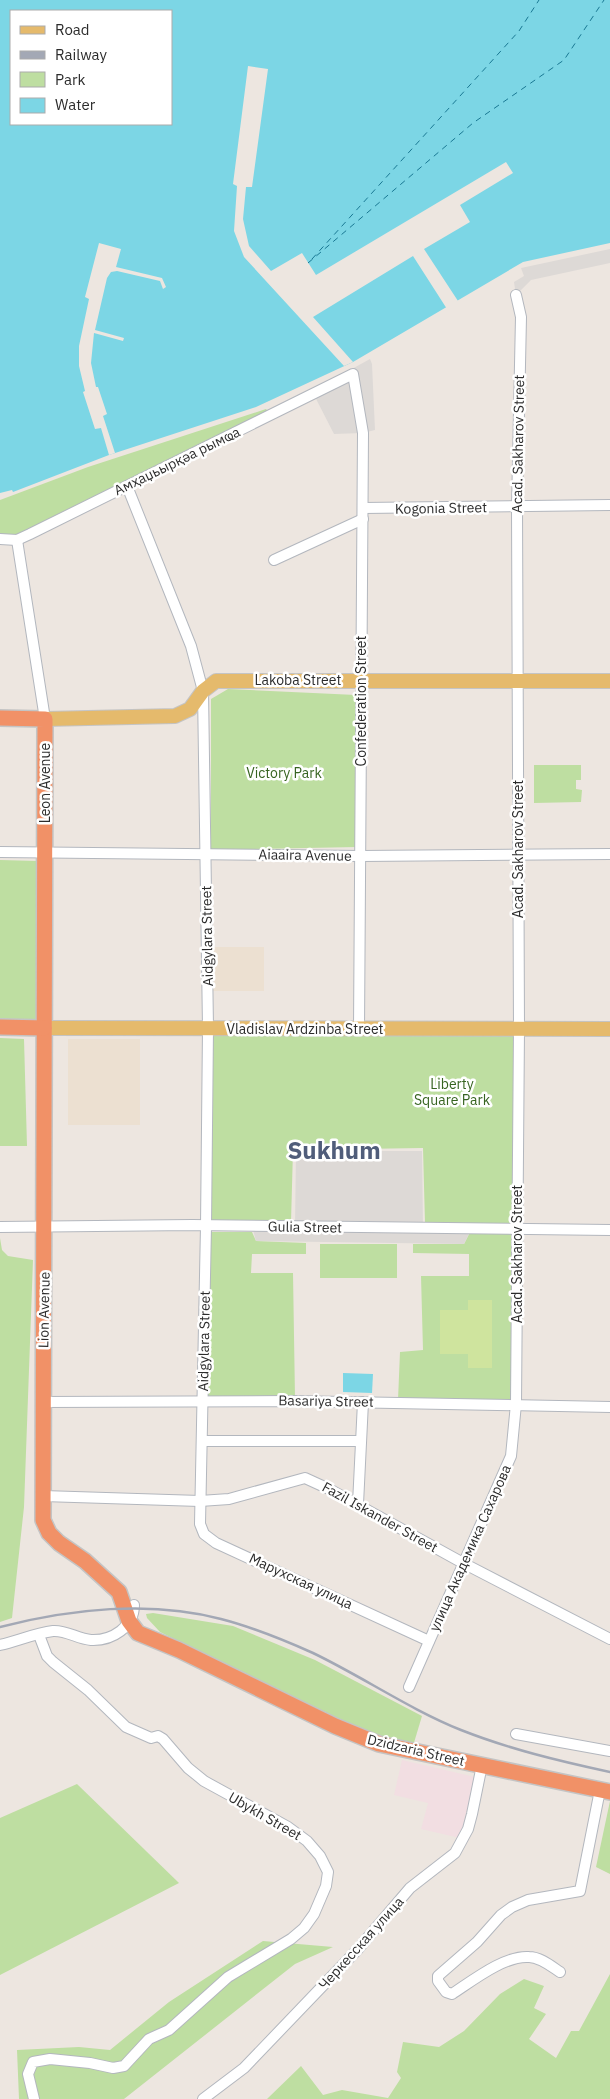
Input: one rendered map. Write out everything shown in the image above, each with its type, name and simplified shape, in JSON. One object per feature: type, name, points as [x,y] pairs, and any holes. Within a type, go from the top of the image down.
[{"type":"highway","name":"Lakoba Street","points":[[0,718],[45,719]]},
{"type":"highway","name":"Leon Avenue","points":[[44,1028],[45,719]]},
{"type":"highway","name":"Vladislav Ardzinba Street","points":[[0,1027],[44,1028]]},
{"type":"highway","name":"Lion Avenue","points":[[44,1028],[46,1227],[42,1402],[43,1520],[49,1533],[119,1592],[129,1628]]},
{"type":"highway","name":"Lion Avenue","points":[[94,1569],[114,1578],[123,1585],[141,1622],[150,1632],[179,1650]]},
{"type":"highway","points":[[129,1628],[179,1650]]},
{"type":"highway","name":"Dzidzaria Street","points":[[179,1650],[335,1726],[379,1744],[605,1791]]},
{"type":"main road","name":"Lakoba Street","points":[[45,719],[175,716],[190,709],[203,691],[216,681],[610,681]]},
{"type":"main road","name":"Vladislav Ardzinba Street","points":[[44,1028],[610,1029]]},
{"type":"street","name":"Acad. Sakharov Street","points":[[516,295],[521,317],[517,507],[518,1029],[516,1404]]},
{"type":"street","name":"Амҳаџьырқәа рымҩа","points":[[0,539],[17,540],[353,374]]},
{"type":"street","name":"Confederation Street","points":[[353,374],[363,434],[362,681],[366,856],[359,1029]]},
{"type":"street","name":"Aidgylara Street","points":[[128,486],[177,609],[203,691],[208,1028],[202,1441]]},
{"type":"street","name":"Kogonia Street","points":[[363,508],[610,504]]},
{"type":"street","points":[[274,560],[363,519]]},
{"type":"street","name":"Leon Avenue","points":[[17,540],[45,719]]},
{"type":"street","name":"Aiaaira Avenue","points":[[0,852],[366,856],[610,854]]},
{"type":"street","name":"Gulia Street","points":[[0,1227],[206,1226],[610,1230]]},
{"type":"street","name":"Basariya Street","points":[[42,1402],[203,1400],[610,1407]]},
{"type":"street","points":[[358,1504],[363,1402]]},
{"type":"street","name":"улица Академика Сахарова","points":[[409,1688],[511,1456],[516,1404]]},
{"type":"street","points":[[202,1441],[361,1441]]},
{"type":"street","name":"Марухская улица","points":[[202,1441],[200,1524],[204,1534],[216,1543],[429,1641]]},
{"type":"street","name":"Fazil Iskander Street","points":[[43,1496],[200,1501],[229,1499],[305,1478],[358,1504],[463,1563],[610,1639]]},
{"type":"street","points":[[0,1645],[54,1631],[91,1640],[129,1628],[134,1605]]},
{"type":"street","name":"Ubykh Street","points":[[34,2099],[28,2074],[33,2062],[50,2059],[90,2063],[113,2068],[124,2066],[149,2039],[169,2030],[228,1977],[291,1939],[304,1928],[314,1914],[326,1886],[328,1872],[320,1856],[301,1836],[204,1781],[188,1768],[163,1739],[158,1736],[151,1738],[126,1727],[88,1690],[47,1656],[39,1635]]},
{"type":"street","points":[[516,1734],[610,1751]]},
{"type":"street","name":"Черкесская улица","points":[[203,2099],[244,2068],[358,1949],[410,1888],[455,1853],[472,1814],[482,1765]]},
{"type":"street","points":[[560,1972],[528,1956],[493,1968],[452,1994],[446,1992],[438,1982],[438,1976],[477,1942],[501,1915],[512,1907],[528,1900],[576,1894],[580,1891],[605,1791]]},
{"type":"shaded area","points":[[610,249],[610,263],[531,280],[516,295],[514,282],[524,276],[521,268]]},
{"type":"shaded area","points":[[370,359],[372,364],[375,430],[363,433],[334,434],[312,391]]},
{"type":"shaded area","points":[[213,947],[264,947],[264,991],[213,991]]},
{"type":"shaded area","points":[[68,1039],[140,1039],[140,1125],[68,1125]]},
{"type":"shaded area","points":[[296,1151],[422,1151],[423,1228],[470,1232],[464,1244],[256,1241],[252,1226],[295,1227]]},
{"type":"shaded area","points":[[402,1760],[475,1777],[460,1838],[421,1829],[428,1803],[394,1795]]},
{"type":"green space","points":[[266,409],[272,416],[8,539],[0,538],[0,500],[88,467]]},
{"type":"green space","name":"Victory Park","points":[[228,689],[356,695],[357,847],[211,850],[211,699]]},
{"type":"green space","points":[[534,765],[581,765],[581,780],[576,780],[576,789],[582,790],[581,802],[534,803]]},
{"type":"green space","points":[[0,860],[38,861],[37,1021],[0,1021]]},
{"type":"green space","name":"Liberty Square Park","points":[[515,1030],[512,1225],[425,1223],[423,1148],[293,1150],[291,1222],[211,1221],[211,1031]]},
{"type":"green space","points":[[0,1038],[24,1039],[27,1146],[0,1146]]},
{"type":"green space","points":[[211,1232],[252,1232],[256,1241],[306,1243],[306,1254],[252,1254],[251,1273],[293,1273],[295,1398],[204,1399]]},
{"type":"green space","points":[[470,1232],[511,1233],[512,1400],[398,1400],[400,1352],[423,1350],[421,1276],[469,1276],[469,1254],[413,1253],[413,1244],[464,1244]]},
{"type":"green space","points":[[0,1238],[2,1250],[8,1256],[33,1260],[24,1507],[12,1618],[0,1622]]},
{"type":"green space","points":[[320,1244],[397,1244],[397,1278],[320,1278]]},
{"type":"green space","points":[[468,1300],[492,1300],[492,1368],[468,1368],[468,1354],[440,1354],[440,1310],[468,1310]]},
{"type":"green space","points":[[153,1613],[233,1626],[315,1660],[422,1716],[413,1746],[361,1731],[160,1632],[147,1618],[146,1614]]},
{"type":"green space","points":[[77,1784],[179,1883],[0,1975],[0,1818]]},
{"type":"green space","points":[[610,1801],[610,1874],[596,1867]]},
{"type":"green space","points":[[263,1941],[333,1947],[295,1964],[124,2099],[19,2099],[17,2050],[79,2047],[110,2050],[169,2002]]},
{"type":"green space","points":[[610,1974],[610,2099],[267,2099],[301,2066],[323,2095],[342,2090],[388,2098],[401,2078],[397,2072],[403,2042],[439,2047],[464,2031],[500,1994],[524,1979],[544,1986],[534,2008],[546,2014],[529,2039],[556,2058],[571,2031],[579,2031]]},
{"type":"water","points":[[0,0],[610,0],[610,243],[523,262],[353,362],[256,407],[109,455],[13,492],[12,490],[0,493]]},
{"type":"water","points":[[343,1373],[373,1374],[372,1393],[343,1392]]},
{"type":"pier","points":[[248,66],[268,69],[252,187],[246,187],[243,219],[249,246],[271,271],[302,253],[316,275],[506,162],[513,173],[460,205],[470,222],[424,249],[458,301],[447,309],[413,256],[313,317],[353,362],[344,366],[244,257],[234,231],[237,186],[233,184]]},
{"type":"pier","points":[[99,243],[121,249],[116,267],[162,278],[166,287],[163,289],[160,281],[117,271],[111,272],[107,278],[95,330],[124,338],[123,341],[94,333],[91,363],[96,387],[98,387],[107,414],[103,416],[115,453],[109,455],[101,428],[95,429],[83,392],[85,391],[79,366],[79,346],[89,299],[85,297]]},
{"type":"ferry route","points":[[312,259],[519,31],[539,0]]},
{"type":"ferry route","points":[[308,263],[473,123],[564,60],[604,0]]},
{"type":"railway","points":[[0,1627],[54,1615],[110,1609],[139,1608],[167,1610],[221,1619],[268,1634],[313,1653],[405,1703],[461,1730],[534,1754],[610,1772]]},
{"type":"district","name":"Sukhum","points":[[334,1151]]}]
